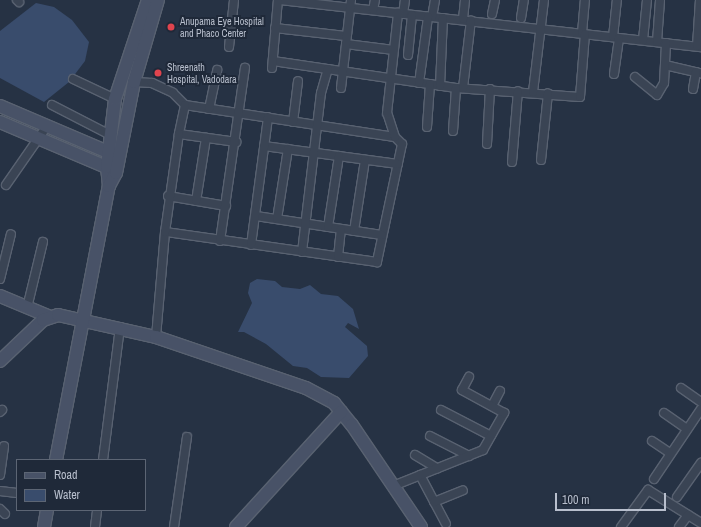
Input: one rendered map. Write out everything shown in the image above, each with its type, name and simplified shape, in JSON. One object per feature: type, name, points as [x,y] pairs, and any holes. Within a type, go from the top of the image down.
[{"type":"street","points":[[114,155],[110,135],[115,100],[148,0]]},
{"type":"street","points":[[56,459],[114,155],[158,0]]},
{"type":"street","points":[[229,47],[234,0]]},
{"type":"street","points":[[585,0],[583,33],[580,97],[548,93],[440,86],[328,69],[272,64],[279,0],[351,4],[373,10],[412,15],[467,20],[539,29],[583,33],[699,46],[700,0]]},
{"type":"street","points":[[373,10],[375,0]]},
{"type":"street","points":[[165,232],[376,262],[402,144],[395,137],[387,113],[394,50],[405,0]]},
{"type":"street","points":[[419,83],[430,17],[435,0]]},
{"type":"street","points":[[454,131],[467,20],[465,0]]},
{"type":"street","points":[[492,14],[494,0]]},
{"type":"street","points":[[521,18],[524,0]]},
{"type":"street","points":[[533,92],[539,29],[544,0]]},
{"type":"street","points":[[614,74],[617,0]]},
{"type":"street","points":[[643,40],[647,0]]},
{"type":"street","points":[[657,42],[660,0]]},
{"type":"street","points":[[341,88],[351,4]]},
{"type":"street","points":[[408,55],[412,15]]},
{"type":"street","points":[[440,86],[443,18]]},
{"type":"street","points":[[275,28],[394,50]]},
{"type":"street","points":[[635,77],[657,95],[664,83],[666,43]]},
{"type":"street","points":[[664,65],[698,73],[693,88]]},
{"type":"street","points":[[220,240],[236,142],[245,68]]},
{"type":"street","points":[[302,252],[313,152],[328,69]]},
{"type":"street","points":[[209,109],[216,70]]},
{"type":"street","points":[[73,79],[115,100]]},
{"type":"street","points":[[293,122],[298,81]]},
{"type":"street","points":[[134,82],[152,83],[172,93],[185,105],[395,137]]},
{"type":"street","points":[[427,127],[430,84]]},
{"type":"street","points":[[487,144],[490,89]]},
{"type":"street","points":[[512,162],[518,91]]},
{"type":"street","points":[[541,160],[548,93]]},
{"type":"street","points":[[52,105],[110,135]]},
{"type":"street","points":[[156,337],[168,196],[185,105]]},
{"type":"street","points":[[0,106],[114,155]]},
{"type":"street","points":[[250,245],[256,216],[268,117]]},
{"type":"street","points":[[0,122],[112,169]]},
{"type":"street","points":[[6,185],[47,126]]},
{"type":"street","points":[[179,134],[236,142]]},
{"type":"street","points":[[196,201],[206,138]]},
{"type":"street","points":[[264,146],[398,164]]},
{"type":"street","points":[[277,219],[288,149]]},
{"type":"street","points":[[328,227],[339,156]]},
{"type":"street","points":[[354,231],[365,160]]},
{"type":"street","points":[[168,196],[226,206]]},
{"type":"street","points":[[256,216],[382,235]]},
{"type":"street","points":[[338,257],[341,229]]},
{"type":"street","points":[[0,279],[11,234]]},
{"type":"street","points":[[27,308],[43,242]]},
{"type":"street","points":[[2,299],[48,316],[82,319],[120,327],[156,337],[306,388],[334,403],[421,527]]},
{"type":"street","points":[[0,361],[48,316]]},
{"type":"street","points":[[103,459],[120,327]]},
{"type":"street","points":[[393,486],[483,450],[504,413],[462,390],[469,376]]},
{"type":"street","points":[[681,388],[701,402]]},
{"type":"street","points":[[492,406],[500,391]]},
{"type":"street","points":[[654,478],[701,409]]},
{"type":"street","points":[[441,410],[491,436]]},
{"type":"street","points":[[236,527],[341,412]]},
{"type":"street","points":[[664,414],[687,429]]},
{"type":"street","points":[[430,436],[469,456]]},
{"type":"street","points":[[174,527],[187,437]]},
{"type":"street","points":[[652,441],[670,453]]},
{"type":"street","points":[[0,475],[4,446]]},
{"type":"street","points":[[415,455],[437,468]]},
{"type":"street","points":[[677,497],[701,463]]},
{"type":"street","points":[[420,476],[446,524]]},
{"type":"street","points":[[434,502],[463,490]]},
{"type":"street","points":[[621,527],[648,490],[701,523]]},
{"type":"street","points":[[0,491],[16,493]]},
{"type":"street","points":[[44,527],[48,511]]},
{"type":"street","points":[[95,527],[97,511]]},
{"type":"street","points":[[679,527],[688,515]]},
{"type":"water","points":[[36,3],[54,7],[72,20],[89,42],[85,61],[69,82],[44,102],[0,78],[0,31]]},
{"type":"water","points":[[257,279],[275,281],[282,287],[300,289],[310,285],[321,294],[338,296],[353,309],[359,329],[348,323],[345,327],[367,346],[368,356],[349,378],[321,377],[307,368],[293,366],[266,344],[244,332],[238,332],[252,303],[248,293],[250,283]]},
{"type":"place","name":"Anupama Eye Hospital and Phaco Center","points":[[171,27]]},
{"type":"place","name":"Shreenath Hospital, Vadodara","points":[[158,73]]}]
